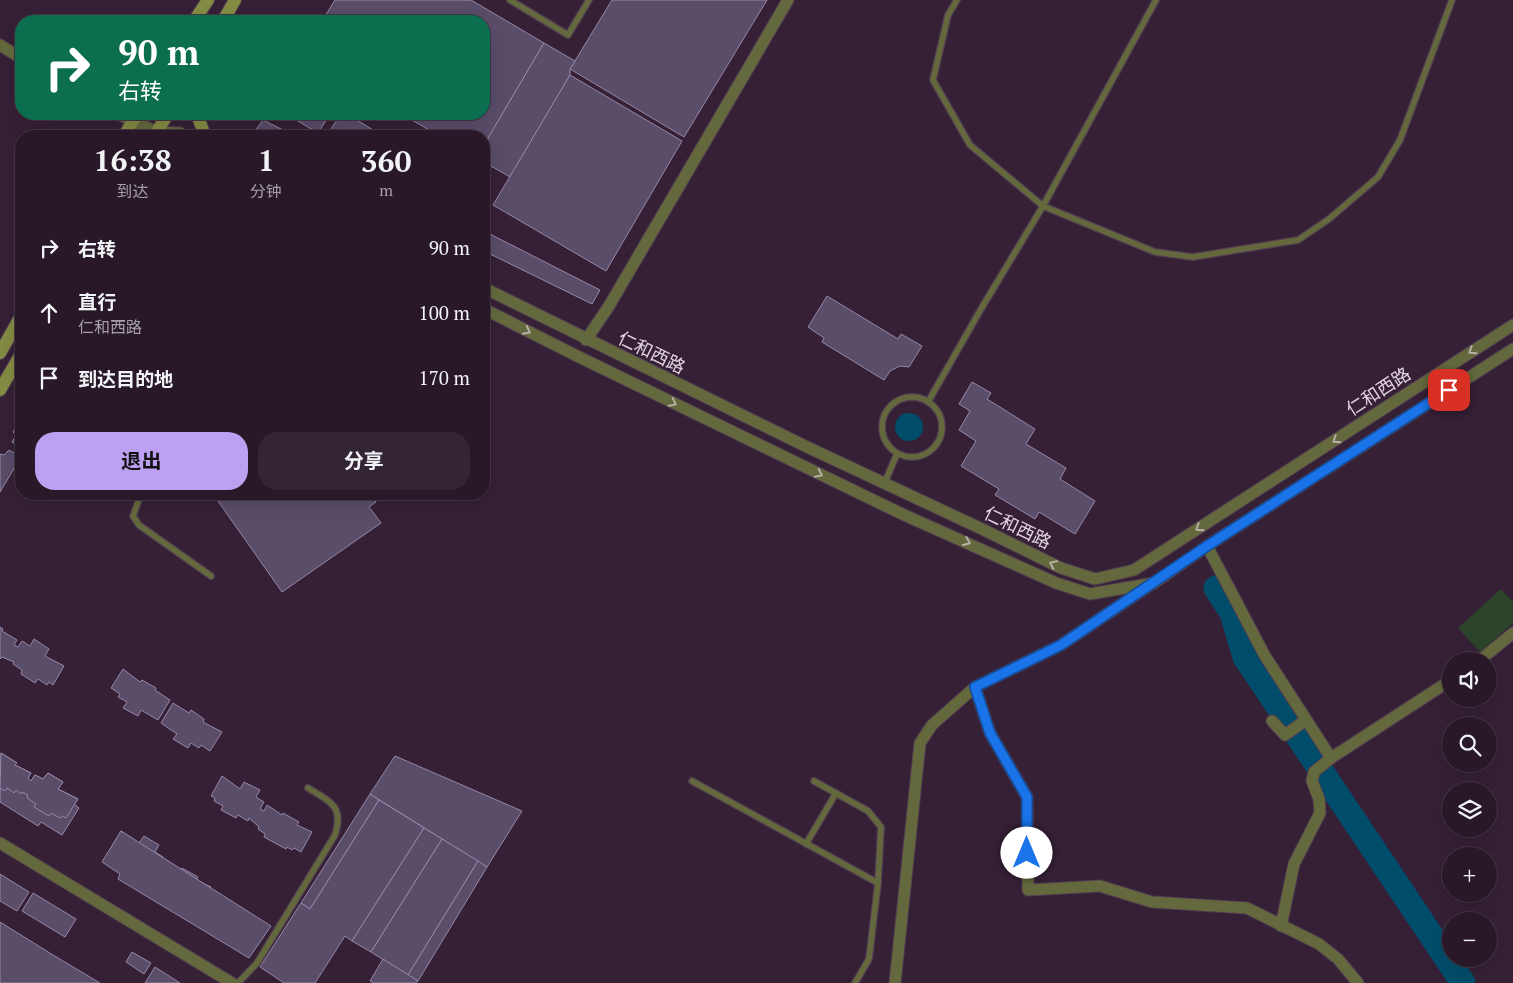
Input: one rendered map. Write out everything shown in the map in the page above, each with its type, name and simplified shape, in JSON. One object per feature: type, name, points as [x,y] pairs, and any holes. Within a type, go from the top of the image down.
[{"type":"main road","points":[[198,15],[208,0]]},
{"type":"main road","points":[[226,15],[235,0]]},
{"type":"main road","points":[[0,353],[15,327]]},
{"type":"main road","points":[[0,390],[15,364]]},
{"type":"street","points":[[586,340],[609,306],[788,0]]},
{"type":"street","points":[[0,45],[15,54]]},
{"type":"street","points":[[139,120],[151,130]]},
{"type":"street","name":"仁和西路","points":[[490,291],[586,340],[884,484],[1061,568],[1095,579],[1134,570],[1513,325]]},
{"type":"street","name":"仁和西路","points":[[490,312],[902,514],[1056,583],[1090,594],[1154,583],[1207,546],[1513,349]]},
{"type":"street","points":[[902,514],[909,495]]},
{"type":"street","points":[[1207,546],[1265,656],[1329,760]]},
{"type":"street","points":[[895,983],[920,743],[932,725],[975,687],[1061,645],[1154,583]]},
{"type":"street","points":[[1490,652],[1513,633]]},
{"type":"street","points":[[1281,926],[1294,864],[1320,813],[1319,799],[1312,781],[1314,772],[1329,760],[1442,686]]},
{"type":"street","points":[[975,687],[990,733],[1027,797],[1028,890],[1100,886],[1152,902],[1247,908],[1319,944],[1338,959],[1358,983]]},
{"type":"street","points":[[1272,721],[1285,734],[1305,721]]},
{"type":"street","points":[[0,843],[232,983]]},
{"type":"lane","points":[[510,0],[568,35],[589,0]]},
{"type":"lane","points":[[957,0],[948,15],[933,80],[970,145],[1043,206],[1155,252],[1193,257],[1298,240],[1329,219],[1378,177],[1400,140],[1452,0]]},
{"type":"lane","points":[[928,402],[1043,206],[1156,0]]},
{"type":"lane","points":[[919,397],[936,408],[940,416],[942,435],[938,444],[923,456],[913,458],[897,454],[887,445],[882,436],[881,425],[884,415],[890,406],[903,398],[919,397]]},
{"type":"lane","points":[[884,484],[897,454]]},
{"type":"lane","points":[[139,500],[133,516],[139,525],[211,576]]},
{"type":"lane","points":[[692,781],[878,883]]},
{"type":"lane","points":[[814,782],[868,811],[881,827],[878,883],[869,959],[855,983]]},
{"type":"lane","points":[[238,983],[258,963],[335,835],[339,822],[337,808],[331,802],[308,788]]},
{"type":"lane","points":[[806,844],[836,793]]},
{"type":"green space","points":[[1501,589],[1513,602],[1513,623],[1480,652],[1458,628]]},
{"type":"water","points":[[909,413],[919,417],[923,427],[919,437],[909,441],[899,437],[895,427],[899,417]]},
{"type":"building","points":[[335,0],[471,0],[544,43],[490,135],[490,130],[429,130],[412,120],[490,120],[490,15],[326,15]]},
{"type":"building","points":[[612,0],[767,0],[684,137],[570,69]]},
{"type":"building","points":[[544,43],[575,61],[570,69],[570,75],[510,177],[490,165],[490,135]]},
{"type":"building","points":[[570,75],[682,141],[606,271],[493,205]]},
{"type":"building","points":[[263,120],[283,130],[256,130]]},
{"type":"building","points":[[296,120],[326,120],[320,130],[313,130]]},
{"type":"building","points":[[337,120],[357,120],[373,130],[330,130]]},
{"type":"building","points":[[490,234],[600,290],[592,304],[490,254]]},
{"type":"building","points":[[827,296],[898,339],[901,334],[922,346],[909,367],[900,366],[890,371],[884,380],[822,342],[824,338],[808,327]]},
{"type":"building","points":[[972,382],[991,393],[987,399],[1035,429],[1026,444],[1066,468],[1060,479],[1095,501],[1075,534],[1039,512],[1035,519],[995,495],[999,489],[961,466],[976,441],[959,430],[970,411],[959,404]]},
{"type":"building","points":[[9,450],[15,454],[15,467],[0,492],[0,454],[4,455]]},
{"type":"building","points":[[217,500],[375,500],[376,502],[369,507],[381,523],[282,592]]},
{"type":"building","points":[[0,627],[3,629],[2,631],[17,640],[14,645],[18,647],[22,641],[30,646],[34,639],[49,649],[45,656],[64,666],[53,685],[49,682],[47,685],[38,679],[35,683],[21,674],[22,670],[13,664],[14,662],[2,657],[0,659]]},
{"type":"building","points":[[123,669],[140,682],[142,680],[156,688],[155,690],[170,700],[158,720],[141,710],[138,716],[123,708],[127,702],[118,697],[120,694],[111,688]]},
{"type":"building","points":[[173,703],[189,713],[191,710],[204,719],[203,722],[222,732],[210,751],[201,745],[199,748],[191,743],[188,748],[173,739],[177,734],[161,723]]},
{"type":"building","points":[[1,753],[17,763],[15,765],[31,773],[28,778],[31,781],[35,775],[43,779],[48,773],[63,782],[58,789],[78,799],[74,804],[79,808],[62,835],[41,822],[38,826],[0,802]]},
{"type":"building","points":[[1,753],[17,763],[15,765],[31,773],[28,778],[31,781],[35,775],[43,779],[48,773],[63,782],[58,789],[78,799],[66,818],[62,816],[60,818],[51,813],[49,816],[34,807],[36,804],[27,798],[28,795],[22,792],[21,794],[16,790],[14,793],[7,788],[5,791],[0,788]]},
{"type":"building","points":[[395,756],[522,811],[487,867],[370,794]]},
{"type":"building","points":[[222,776],[240,789],[244,782],[260,790],[256,797],[264,802],[260,809],[264,811],[267,805],[282,815],[283,813],[299,822],[297,825],[312,832],[301,852],[294,848],[292,850],[287,847],[286,849],[264,837],[265,834],[249,818],[248,821],[238,815],[236,818],[221,810],[223,806],[214,801],[215,798],[211,796]]},
{"type":"building","points":[[370,794],[379,800],[310,909],[301,903]]},
{"type":"building","points":[[379,800],[424,828],[352,941],[345,936],[315,983],[284,983],[260,967],[301,903],[310,909]]},
{"type":"building","points":[[424,828],[442,839],[371,952],[352,941]]},
{"type":"building","points":[[121,831],[139,843],[144,836],[159,845],[155,852],[163,857],[159,863],[163,866],[166,860],[177,868],[181,870],[182,868],[198,877],[196,880],[211,887],[199,907],[186,902],[184,905],[162,892],[164,889],[156,884],[158,882],[148,873],[146,876],[137,870],[135,873],[120,864],[122,861],[113,855],[114,852],[110,850]]},
{"type":"building","points":[[121,831],[271,926],[249,958],[118,879],[120,874],[102,862]]},
{"type":"building","points":[[442,839],[478,861],[408,975],[371,952]]},
{"type":"building","points":[[478,861],[487,867],[418,981],[408,975]]},
{"type":"building","points":[[0,874],[29,892],[17,911],[0,901]]},
{"type":"building","points":[[33,893],[76,919],[65,937],[22,911]]},
{"type":"building","points":[[0,922],[53,955],[100,983],[0,983]]},
{"type":"building","points":[[132,952],[151,963],[144,974],[126,962]]},
{"type":"building","points":[[383,959],[418,981],[416,983],[374,983],[370,981]]},
{"type":"building","points":[[155,967],[180,983],[145,983]]},
{"type":"waterway","points":[[1216,588],[1232,613],[1245,657],[1463,983]]},
{"type":"route","points":[[1027,853],[1027,797],[990,733],[975,687],[1061,645],[1225,534],[1449,390]]}]
